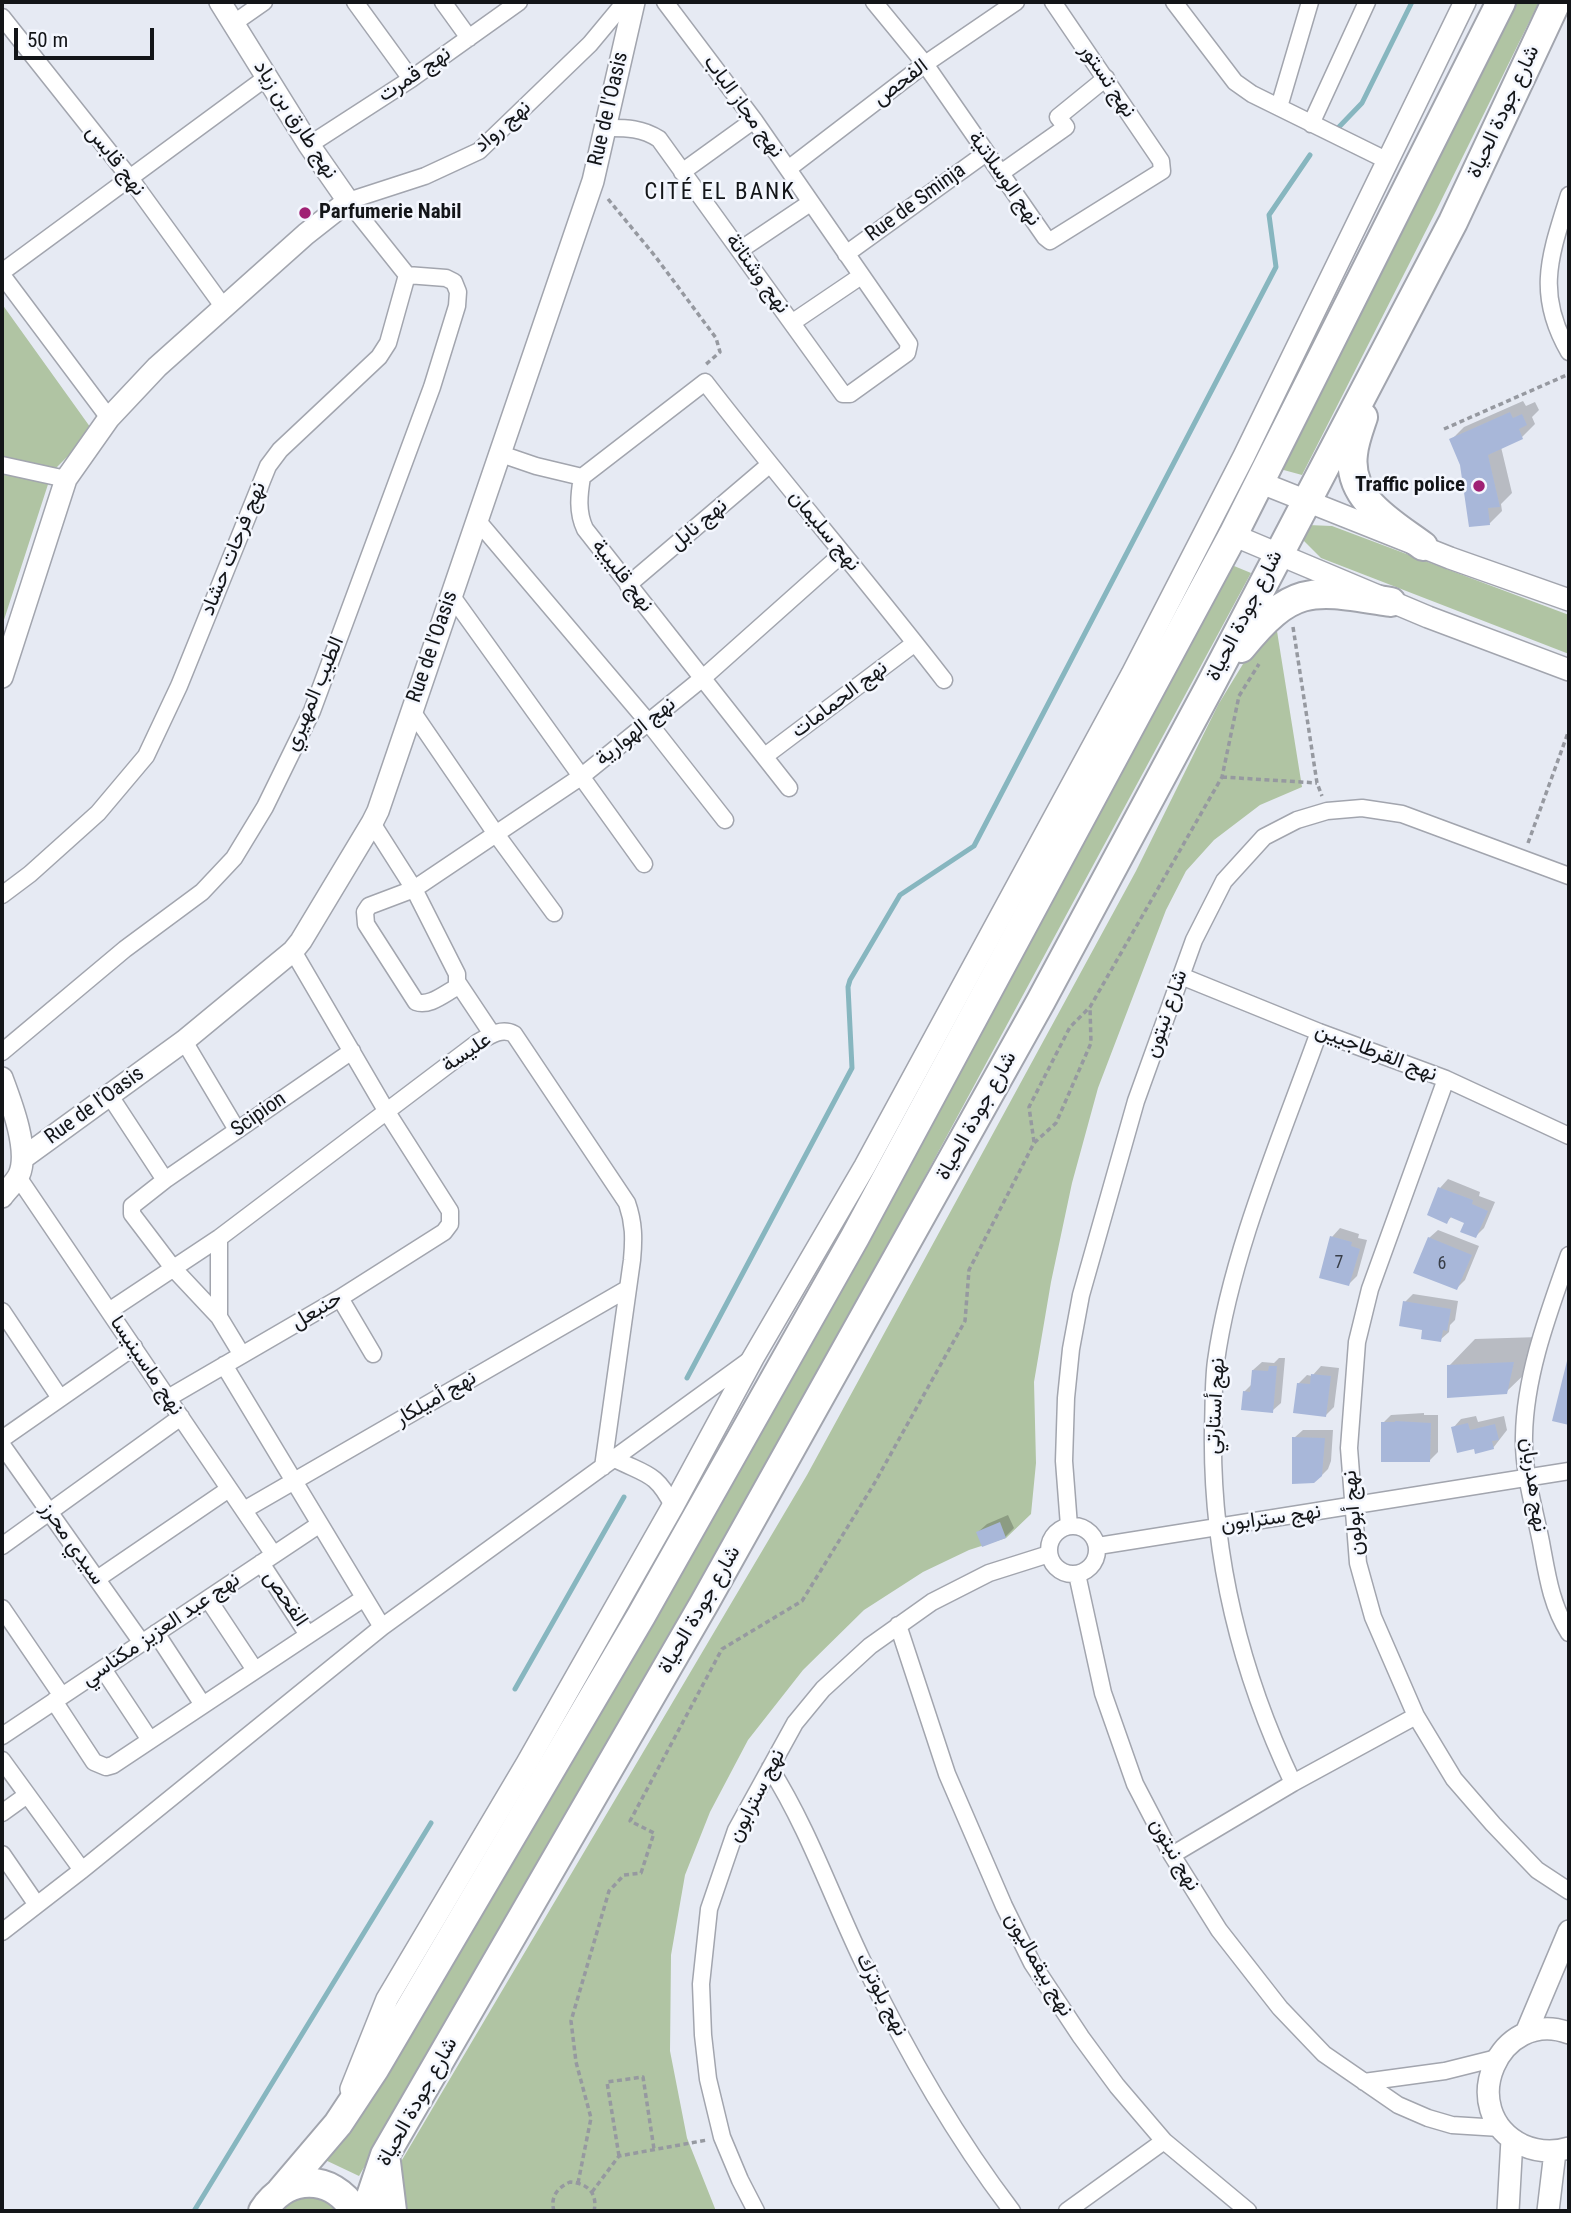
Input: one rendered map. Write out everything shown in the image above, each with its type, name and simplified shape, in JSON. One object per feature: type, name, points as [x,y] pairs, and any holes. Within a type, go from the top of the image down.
[{"type":"highway","points":[[272,2201],[338,2124],[376,2068],[641,1616],[828,1284],[1233,535],[1501,2]]},
{"type":"highway","name":"شارع جودة الحياة","points":[[366,2211],[385,2155],[718,1580],[997,1081],[1209,688],[1453,222],[1556,2]]},
{"type":"highway","points":[[1380,359],[1353,454],[1356,483],[1362,495],[1377,511],[1423,546]]},
{"type":"highway","points":[[1209,688],[1256,629],[1273,612],[1295,598],[1316,593],[1391,602]]},
{"type":"highway","points":[[385,2155],[392,2211]]},
{"type":"highway","points":[[272,2201],[302,2184],[324,2185],[337,2191],[355,2211]]},
{"type":"street","name":"نهج طارق بن زياد","points":[[220,2],[309,145],[348,201]]},
{"type":"street","points":[[234,23],[264,2]]},
{"type":"street","points":[[355,2],[411,79]]},
{"type":"street","points":[[443,2],[470,38]]},
{"type":"street","name":"نهج قمرت","points":[[309,145],[411,79],[519,2]]},
{"type":"street","name":"نهج رواد","points":[[348,201],[425,176],[479,151],[590,44],[625,2]]},
{"type":"street","name":"Rue de l'Oasis","points":[[2,1197],[21,1168],[184,1041],[293,951],[372,823],[593,181],[634,2]]},
{"type":"street","name":"نهج مجاز الباب","points":[[667,2],[754,120],[909,344],[907,353]]},
{"type":"street","name":"نهج الوسلاتية","points":[[874,2],[925,64],[1050,241],[1158,174],[1162,171],[1161,161]]},
{"type":"street","name":"الفحص","points":[[788,169],[925,64],[1016,2]]},
{"type":"street","name":"نهج تستور","points":[[1053,2],[1161,161]]},
{"type":"street","points":[[1279,107],[1310,2]]},
{"type":"street","points":[[1311,124],[1367,2]]},
{"type":"street","points":[[338,2124],[387,1999],[527,1763],[673,1506],[753,1358],[865,1166],[1132,674],[1244,456],[1465,2]]},
{"type":"street","points":[[1180,5],[1235,82],[1252,94],[1386,160]]},
{"type":"street","name":"نهج قابس","points":[[2,17],[130,178],[225,309]]},
{"type":"street","points":[[109,418],[2,273],[267,77]]},
{"type":"street","points":[[1001,173],[1066,127],[1058,117],[1106,78]]},
{"type":"street","points":[[682,172],[754,120]]},
{"type":"street","name":"نهج وشتاتة","points":[[604,128],[637,129],[649,132],[659,139],[843,394],[850,394],[907,353]]},
{"type":"street","name":"Rue de Sminja","points":[[846,254],[986,153]]},
{"type":"street","points":[[1569,195],[1547,278],[1551,311],[1560,337],[1569,352]]},
{"type":"street","points":[[2,677],[66,480],[109,418],[157,367],[306,234],[348,201],[407,275]]},
{"type":"street","points":[[740,250],[810,202]]},
{"type":"street","name":"نهج فرحات حشاد","points":[[2,895],[30,874],[98,813],[146,756],[179,686],[268,466],[280,450],[379,356],[388,343],[407,275]]},
{"type":"street","name":"الطيب المهيري","points":[[2,1052],[125,949],[202,892],[234,858],[265,807],[312,711],[432,387],[457,306],[454,282],[446,278],[407,275]]},
{"type":"street","points":[[793,322],[861,276]]},
{"type":"street","points":[[498,453],[582,477],[705,382]]},
{"type":"street","name":"نهج سليمان","points":[[705,382],[769,465],[878,594],[944,680]]},
{"type":"street","points":[[2,465],[66,480]]},
{"type":"street","name":"نهج نابل","points":[[628,585],[769,465]]},
{"type":"street","name":"نهج قليبية","points":[[582,477],[578,503],[585,529],[789,788]]},
{"type":"street","points":[[1259,482],[1569,600]]},
{"type":"street","points":[[476,519],[648,722],[725,820]]},
{"type":"street","points":[[1233,535],[1391,602],[1569,670]]},
{"type":"street","name":"نهج الهوارية","points":[[458,983],[457,987],[427,1003],[415,1002],[366,924],[365,912],[369,906],[414,889],[582,776],[704,677],[842,554]]},
{"type":"street","points":[[451,595],[644,864]]},
{"type":"street","name":"نهج الحمامات","points":[[765,756],[915,643]]},
{"type":"street","points":[[412,711],[554,913]]},
{"type":"street","name":"شارع نبتون","points":[[1069,1527],[1064,1461],[1066,1398],[1071,1349],[1081,1295],[1136,1101],[1207,910],[1224,881],[1264,837],[1297,820],[1327,811],[1362,808],[1402,814],[1569,876]]},
{"type":"street","points":[[372,823],[414,889],[457,974],[458,983],[492,1034]]},
{"type":"street","points":[[293,951],[387,1112]]},
{"type":"street","name":"نهج القرطاجيين","points":[[1181,976],[1319,1032],[1446,1079],[1569,1136]]},
{"type":"street","name":"عليسة","points":[[109,1311],[219,1238],[492,1034],[508,1031],[514,1034],[627,1203],[633,1219],[634,1237],[609,1463]]},
{"type":"street","name":"نهج أستارتي","points":[[1293,1783],[1273,1741],[1235,1629],[1223,1573],[1213,1457],[1216,1361],[1240,1258],[1319,1032]]},
{"type":"street","points":[[184,1041],[237,1130]]},
{"type":"street","name":"Scipion","points":[[173,1268],[132,1212],[134,1203],[352,1051]]},
{"type":"street","points":[[2,1078],[17,1125],[21,1168]]},
{"type":"street","name":"نهج أبولون","points":[[1446,1079],[1370,1289],[1357,1342],[1349,1448],[1358,1563],[1373,1617],[1416,1716],[1454,1779],[1536,1870],[1569,1891]]},
{"type":"street","points":[[110,1096],[166,1180]]},
{"type":"street","name":"حنبعل","points":[[168,1398],[340,1298],[444,1231],[450,1224],[450,1211],[387,1112]]},
{"type":"street","name":"نهج ماسينيسا","points":[[21,1168],[109,1311],[244,1510],[268,1559]]},
{"type":"street","points":[[219,1238],[219,1317]]},
{"type":"street","name":"نهج هدريان","points":[[1569,1255],[1539,1347],[1527,1395],[1524,1438],[1528,1479],[1548,1583],[1555,1607],[1569,1633]]},
{"type":"street","points":[[173,1268],[219,1317],[242,1355]]},
{"type":"street","name":"نهج أميلكار","points":[[244,1510],[627,1289]]},
{"type":"street","points":[[340,1298],[373,1354]]},
{"type":"street","points":[[2,1311],[60,1398]]},
{"type":"street","points":[[2,1439],[134,1347]]},
{"type":"street","points":[[2,1932],[382,1627],[753,1358]]},
{"type":"street","points":[[225,1364],[382,1627]]},
{"type":"street","points":[[2,1546],[181,1417]]},
{"type":"street","name":"سيدي محرز","points":[[2,1445],[142,1643]]},
{"type":"street","points":[[609,1463],[653,1477],[664,1488],[673,1506]]},
{"type":"street","name":"نهج سترابون","points":[[1098,1546],[1569,1471]]},
{"type":"street","points":[[97,1579],[229,1489]]},
{"type":"street","name":"نهج عبد العزيز مكناسي","points":[[2,1736],[320,1524]]},
{"type":"street","points":[[1069,1527],[1079,1527],[1087,1531],[1098,1546],[1093,1564],[1077,1574],[1059,1570],[1052,1563],[1049,1554],[1053,1536],[1069,1527]]},
{"type":"street","name":"نهج سترابون","points":[[756,2211],[722,2137],[708,2079],[703,2035],[701,1984],[709,1909],[736,1830],[795,1723],[823,1689],[870,1646],[932,1602],[989,1573],[1049,1554]]},
{"type":"street","name":"الفحص","points":[[268,1559],[308,1635]]},
{"type":"street","name":"نهج نبتون","points":[[1077,1574],[1103,1693],[1135,1784],[1172,1855],[1219,1930],[1280,2008],[1324,2054],[1398,2105],[1427,2118],[1506,2134]]},
{"type":"street","points":[[2,1608],[94,1762],[106,1767],[113,1765],[364,1598]]},
{"type":"street","points":[[208,1599],[255,1670]]},
{"type":"street","name":"نهج بيقماليون","points":[[898,1625],[947,1774],[1032,1963],[1088,2047],[1164,2141],[1248,2211]]},
{"type":"street","points":[[156,1633],[203,1705]]},
{"type":"street","points":[[103,1669],[150,1740]]},
{"type":"street","points":[[1172,1855],[1293,1783],[1416,1716]]},
{"type":"street","points":[[2,1760],[82,1870]]},
{"type":"street","name":"نهج بلوترك","points":[[770,1768],[801,1820],[862,1959],[895,2025],[946,2114],[986,2177],[1012,2211]]},
{"type":"street","points":[[2,1813],[27,1795]]},
{"type":"street","points":[[2,1854],[37,1905]]},
{"type":"street","points":[[1526,2033],[1569,1931]]},
{"type":"street","points":[[1548,2211],[1563,2152],[1532,2150],[1506,2134],[1491,2111],[1488,2093],[1490,2075],[1497,2058],[1510,2043],[1526,2033],[1544,2029],[1569,2033]]},
{"type":"street","points":[[1364,2082],[1445,2071],[1497,2058]]},
{"type":"street","points":[[1506,2134],[1508,2211]]},
{"type":"street","points":[[1067,2211],[1164,2141]]},
{"type":"path","points":[[593,181],[655,256],[716,338],[720,352],[699,372],[705,382]]},
{"type":"path","points":[[1444,429],[1569,374]]},
{"type":"path","points":[[1295,598],[1291,612],[1317,783],[1327,811]]},
{"type":"path","points":[[1034,1143],[1029,1107],[1070,1027],[1090,1007],[1223,777],[1239,696],[1265,654]]},
{"type":"path","points":[[1522,859],[1569,730]]},
{"type":"path","points":[[1223,777],[1317,783]]},
{"type":"path","points":[[579,2183],[591,2118],[576,2062],[571,2021],[609,1891],[624,1875],[641,1873],[654,1833],[630,1821],[722,1649],[802,1601],[874,1484],[965,1321],[969,1270],[1034,1143],[1056,1123],[1091,1043],[1090,1007]]},
{"type":"path","points":[[619,2156],[607,2082],[643,2077],[654,2149]]},
{"type":"path","points":[[592,2192],[619,2156],[722,2137]]},
{"type":"path","points":[[554,2211],[553,2199],[556,2191],[570,2182],[579,2183],[592,2192],[595,2200],[594,2211]]},
{"type":"green space","points":[[1511,2],[1539,2],[1302,475],[1280,469],[1417,202]]},
{"type":"green space","points":[[2,304],[93,431],[52,472],[2,626]]},
{"type":"green space","points":[[1308,525],[1332,526],[1569,615],[1569,654],[1321,558],[1299,536]]},
{"type":"green space","points":[[1222,561],[1251,573],[774,1456],[359,2176],[321,2158]]},
{"type":"green space","points":[[1276,625],[1302,787],[1260,805],[1214,840],[1186,871],[1166,910],[1098,1088],[1072,1183],[1034,1382],[1036,1463],[1031,1514],[1006,1538],[969,1550],[923,1572],[864,1610],[803,1670],[748,1740],[710,1812],[685,1875],[671,1955],[670,2051],[687,2138],[716,2211],[405,2211],[399,2165],[807,1475],[1136,871],[1218,705],[1257,641]]},
{"type":"green space","points":[[315,2194],[342,2211],[274,2211],[285,2200]]},
{"type":"building","name":"Traffic police","points":[[1510,412],[1513,418],[1522,414],[1527,425],[1519,429],[1523,439],[1488,455],[1500,507],[1488,508],[1490,525],[1469,527],[1460,465],[1449,439]]},
{"type":"building","points":[[1438,1187],[1473,1200],[1472,1204],[1488,1211],[1476,1238],[1460,1232],[1464,1223],[1450,1217],[1447,1224],[1427,1215]]},
{"type":"building","points":[[1330,1236],[1352,1242],[1351,1246],[1360,1249],[1349,1286],[1319,1278]]},
{"type":"building","points":[[1428,1237],[1472,1255],[1457,1290],[1413,1273]]},
{"type":"building","points":[[1403,1301],[1451,1309],[1447,1331],[1443,1330],[1441,1342],[1421,1339],[1422,1330],[1399,1326]]},
{"type":"building","points":[[1567,1361],[1569,1362],[1569,1425],[1552,1421]]},
{"type":"building","points":[[1514,1362],[1507,1394],[1447,1398],[1447,1365]]},
{"type":"building","points":[[1269,1366],[1277,1366],[1273,1413],[1241,1410],[1243,1391],[1250,1392],[1252,1370],[1268,1371]]},
{"type":"building","points":[[1311,1374],[1331,1376],[1326,1417],[1293,1413],[1297,1383],[1310,1384]]},
{"type":"building","points":[[1381,1422],[1431,1423],[1430,1462],[1381,1462]]},
{"type":"building","points":[[1468,1423],[1470,1430],[1495,1424],[1499,1440],[1492,1441],[1494,1449],[1475,1454],[1474,1449],[1457,1453],[1451,1427]]},
{"type":"building","points":[[1292,1437],[1325,1438],[1322,1476],[1314,1483],[1292,1484]]},
{"type":"building","points":[[1000,1522],[1006,1538],[982,1547],[976,1532]]},
{"type":"waterway","points":[[1337,129],[1362,103],[1412,2]]},
{"type":"waterway","points":[[687,1378],[852,1068],[848,987],[850,980],[900,895],[974,846],[1276,267],[1269,215],[1310,155]]},
{"type":"waterway","points":[[515,1689],[624,1497]]},
{"type":"waterway","points":[[194,2211],[431,1823]]},
{"type":"place","name":"Parfumerie Nabil","points":[[305,213]]},
{"type":"place","name":"Traffic police","points":[[1479,486]]},
{"type":"district","name":"CITÉ EL BANK","points":[[720,193]]}]
